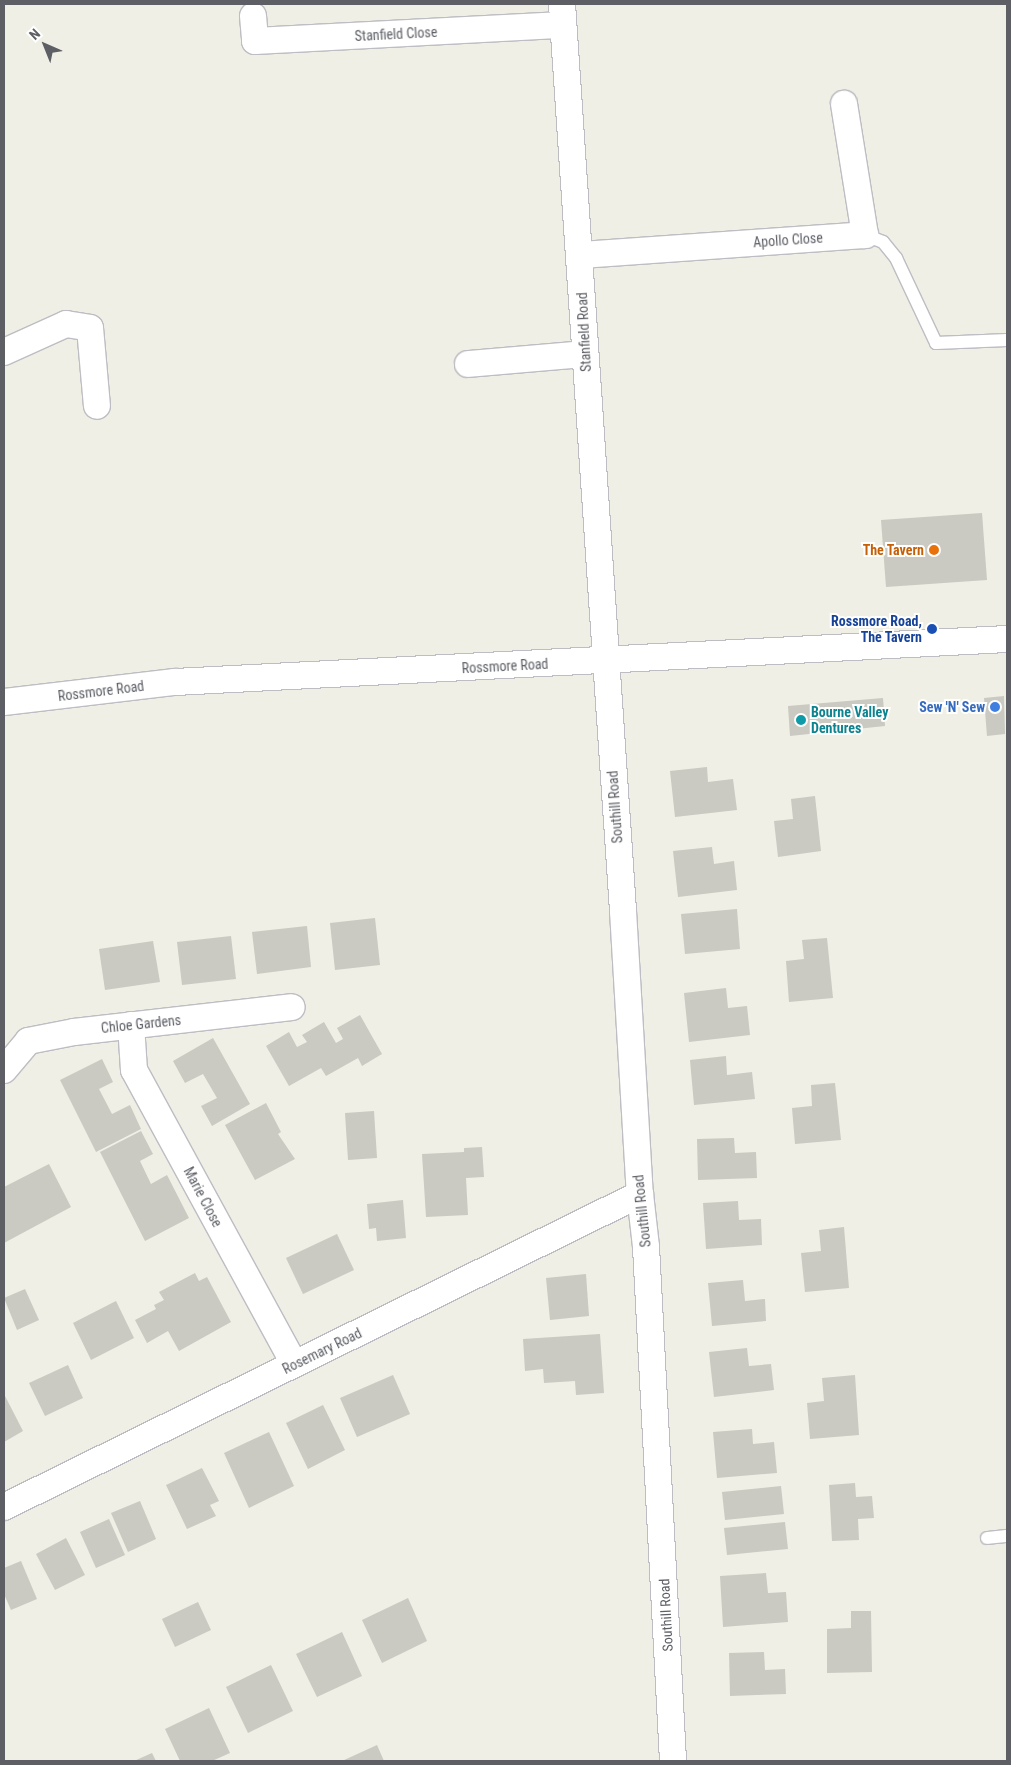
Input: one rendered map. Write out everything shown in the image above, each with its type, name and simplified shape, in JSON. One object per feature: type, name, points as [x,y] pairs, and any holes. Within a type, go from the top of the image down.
[{"type":"street","name":"Stanfield Close","points":[[253,16],[255,41],[562,14]]},
{"type":"street","name":"Stanfield Road","points":[[562,14],[580,255],[606,661]]},
{"type":"street","points":[[844,104],[865,235]]},
{"type":"street","name":"Apollo Close","points":[[580,255],[865,235]]},
{"type":"street","points":[[4,352],[66,324],[90,328],[97,406]]},
{"type":"street","points":[[468,364],[585,354]]},
{"type":"street","name":"Rossmore Road","points":[[4,702],[175,682],[1007,639]]},
{"type":"street","name":"Southill Road","points":[[606,661],[640,1194],[646,1247],[673,1761]]},
{"type":"street","name":"Chloe Gardens","points":[[4,1070],[28,1041],[74,1032],[292,1007]]},
{"type":"street","name":"Marie Close","points":[[131,1025],[134,1070],[294,1364]]},
{"type":"street","name":"Rosemary Road","points":[[4,1507],[640,1194]]},
{"type":"lane","points":[[865,235],[883,242],[896,258],[936,343],[1007,340]]},
{"type":"lane","points":[[987,1538],[1007,1536]]},
{"type":"building","name":"The Tavern","points":[[982,513],[987,580],[886,587],[881,520]]},
{"type":"building","points":[[1004,696],[1005,734],[987,736],[984,698]]},
{"type":"building","points":[[883,698],[885,726],[790,736],[788,706]]},
{"type":"building","points":[[707,767],[708,782],[733,779],[737,810],[675,817],[670,771]]},
{"type":"building","points":[[815,796],[821,851],[778,857],[774,821],[793,819],[791,799]]},
{"type":"building","points":[[712,847],[714,864],[734,861],[737,890],[678,897],[673,851]]},
{"type":"building","points":[[737,909],[740,949],[685,954],[681,914]]},
{"type":"building","points":[[375,918],[380,965],[335,970],[330,923]]},
{"type":"building","points":[[307,926],[311,967],[257,974],[252,932]]},
{"type":"building","points":[[231,936],[236,979],[182,985],[177,942]]},
{"type":"building","points":[[827,938],[833,998],[789,1002],[786,961],[804,959],[802,940]]},
{"type":"building","points":[[153,941],[160,982],[105,990],[99,949]]},
{"type":"building","points":[[726,988],[728,1008],[747,1006],[750,1035],[689,1042],[684,993]]},
{"type":"building","points":[[360,1015],[382,1054],[362,1066],[358,1058],[326,1076],[321,1068],[289,1086],[266,1046],[289,1032],[297,1047],[307,1042],[302,1035],[324,1022],[336,1043],[343,1039],[337,1028]]},
{"type":"building","points":[[213,1038],[250,1104],[212,1126],[201,1106],[217,1098],[203,1074],[185,1083],[173,1061]]},
{"type":"building","points":[[726,1056],[727,1075],[752,1072],[755,1099],[694,1105],[690,1060]]},
{"type":"building","points":[[102,1059],[113,1082],[99,1089],[112,1114],[130,1105],[141,1129],[96,1152],[60,1080]]},
{"type":"building","points":[[835,1083],[841,1140],[795,1144],[792,1108],[812,1106],[811,1085]]},
{"type":"building","points":[[266,1103],[281,1132],[278,1134],[295,1159],[255,1180],[225,1125]]},
{"type":"building","points":[[374,1111],[377,1158],[348,1160],[345,1113]]},
{"type":"building","points":[[141,1131],[153,1154],[140,1161],[151,1184],[167,1175],[189,1218],[145,1241],[100,1152]]},
{"type":"building","points":[[734,1138],[735,1153],[756,1152],[757,1178],[698,1180],[697,1139]]},
{"type":"building","points":[[482,1147],[484,1177],[466,1178],[468,1215],[426,1217],[422,1154],[464,1152],[464,1148]]},
{"type":"building","points":[[49,1164],[71,1207],[4,1243],[4,1187]]},
{"type":"building","points":[[403,1200],[406,1238],[377,1241],[376,1228],[369,1229],[367,1204]]},
{"type":"building","points":[[738,1201],[739,1220],[761,1219],[762,1245],[706,1249],[703,1203]]},
{"type":"building","points":[[844,1227],[849,1288],[805,1292],[801,1253],[821,1251],[819,1230]]},
{"type":"building","points":[[337,1234],[354,1270],[303,1294],[286,1258]]},
{"type":"building","points":[[195,1273],[199,1281],[207,1277],[231,1322],[179,1351],[168,1331],[147,1343],[135,1320],[156,1309],[154,1305],[164,1300],[159,1292]]},
{"type":"building","points":[[586,1274],[589,1316],[550,1320],[546,1278]]},
{"type":"building","points":[[743,1280],[745,1301],[765,1299],[766,1321],[712,1326],[708,1283]]},
{"type":"building","points":[[25,1289],[39,1320],[17,1330],[4,1298]]},
{"type":"building","points":[[116,1301],[134,1338],[91,1360],[73,1323]]},
{"type":"building","points":[[600,1334],[604,1393],[576,1395],[575,1381],[544,1383],[543,1369],[525,1371],[523,1339]]},
{"type":"building","points":[[747,1348],[749,1366],[771,1364],[774,1390],[714,1397],[709,1352]]},
{"type":"building","points":[[68,1365],[83,1398],[45,1416],[29,1383]]},
{"type":"building","points":[[393,1375],[410,1414],[357,1437],[340,1398]]},
{"type":"building","points":[[855,1375],[859,1435],[810,1439],[807,1403],[824,1401],[822,1378]]},
{"type":"building","points":[[4,1394],[23,1431],[4,1442]]},
{"type":"building","points":[[323,1405],[345,1450],[308,1469],[286,1423]]},
{"type":"building","points":[[752,1429],[753,1444],[774,1442],[777,1473],[717,1478],[713,1432]]},
{"type":"building","points":[[269,1432],[294,1486],[249,1508],[224,1453]]},
{"type":"building","points":[[202,1468],[219,1501],[210,1505],[216,1516],[187,1529],[166,1485]]},
{"type":"building","points":[[855,1483],[856,1497],[872,1496],[874,1518],[858,1519],[859,1540],[832,1541],[829,1485]]},
{"type":"building","points":[[781,1486],[784,1514],[725,1520],[722,1492]]},
{"type":"building","points":[[140,1501],[156,1539],[128,1552],[111,1513]]},
{"type":"building","points":[[109,1519],[125,1555],[96,1568],[80,1532]]},
{"type":"building","points":[[785,1522],[788,1549],[727,1555],[724,1528]]},
{"type":"building","points":[[66,1538],[85,1575],[55,1590],[36,1554]]},
{"type":"building","points":[[21,1561],[37,1599],[11,1610],[4,1594],[4,1568]]},
{"type":"building","points":[[766,1573],[768,1593],[786,1592],[788,1622],[723,1627],[720,1576]]},
{"type":"building","points":[[408,1598],[427,1641],[382,1663],[362,1620]]},
{"type":"building","points":[[198,1602],[211,1630],[175,1647],[162,1619]]},
{"type":"building","points":[[851,1611],[871,1611],[872,1672],[827,1673],[827,1629],[851,1628]]},
{"type":"building","points":[[342,1632],[362,1676],[317,1697],[296,1654]]},
{"type":"building","points":[[764,1652],[765,1670],[785,1669],[786,1694],[730,1696],[729,1653]]},
{"type":"building","points":[[271,1665],[293,1711],[248,1733],[226,1687]]},
{"type":"building","points":[[209,1708],[230,1753],[212,1761],[180,1761],[165,1729]]},
{"type":"building","points":[[377,1745],[384,1761],[342,1761]]},
{"type":"building","points":[[152,1753],[156,1761],[134,1761]]},
{"type":"place","name":"The Tavern","points":[[934,550]]},
{"type":"place","name":"Rossmore Road, The Tavern","points":[[932,629]]},
{"type":"place","name":"Sew 'N' Sew","points":[[995,707]]},
{"type":"place","name":"Bourne Valley Dentures","points":[[801,720]]}]
